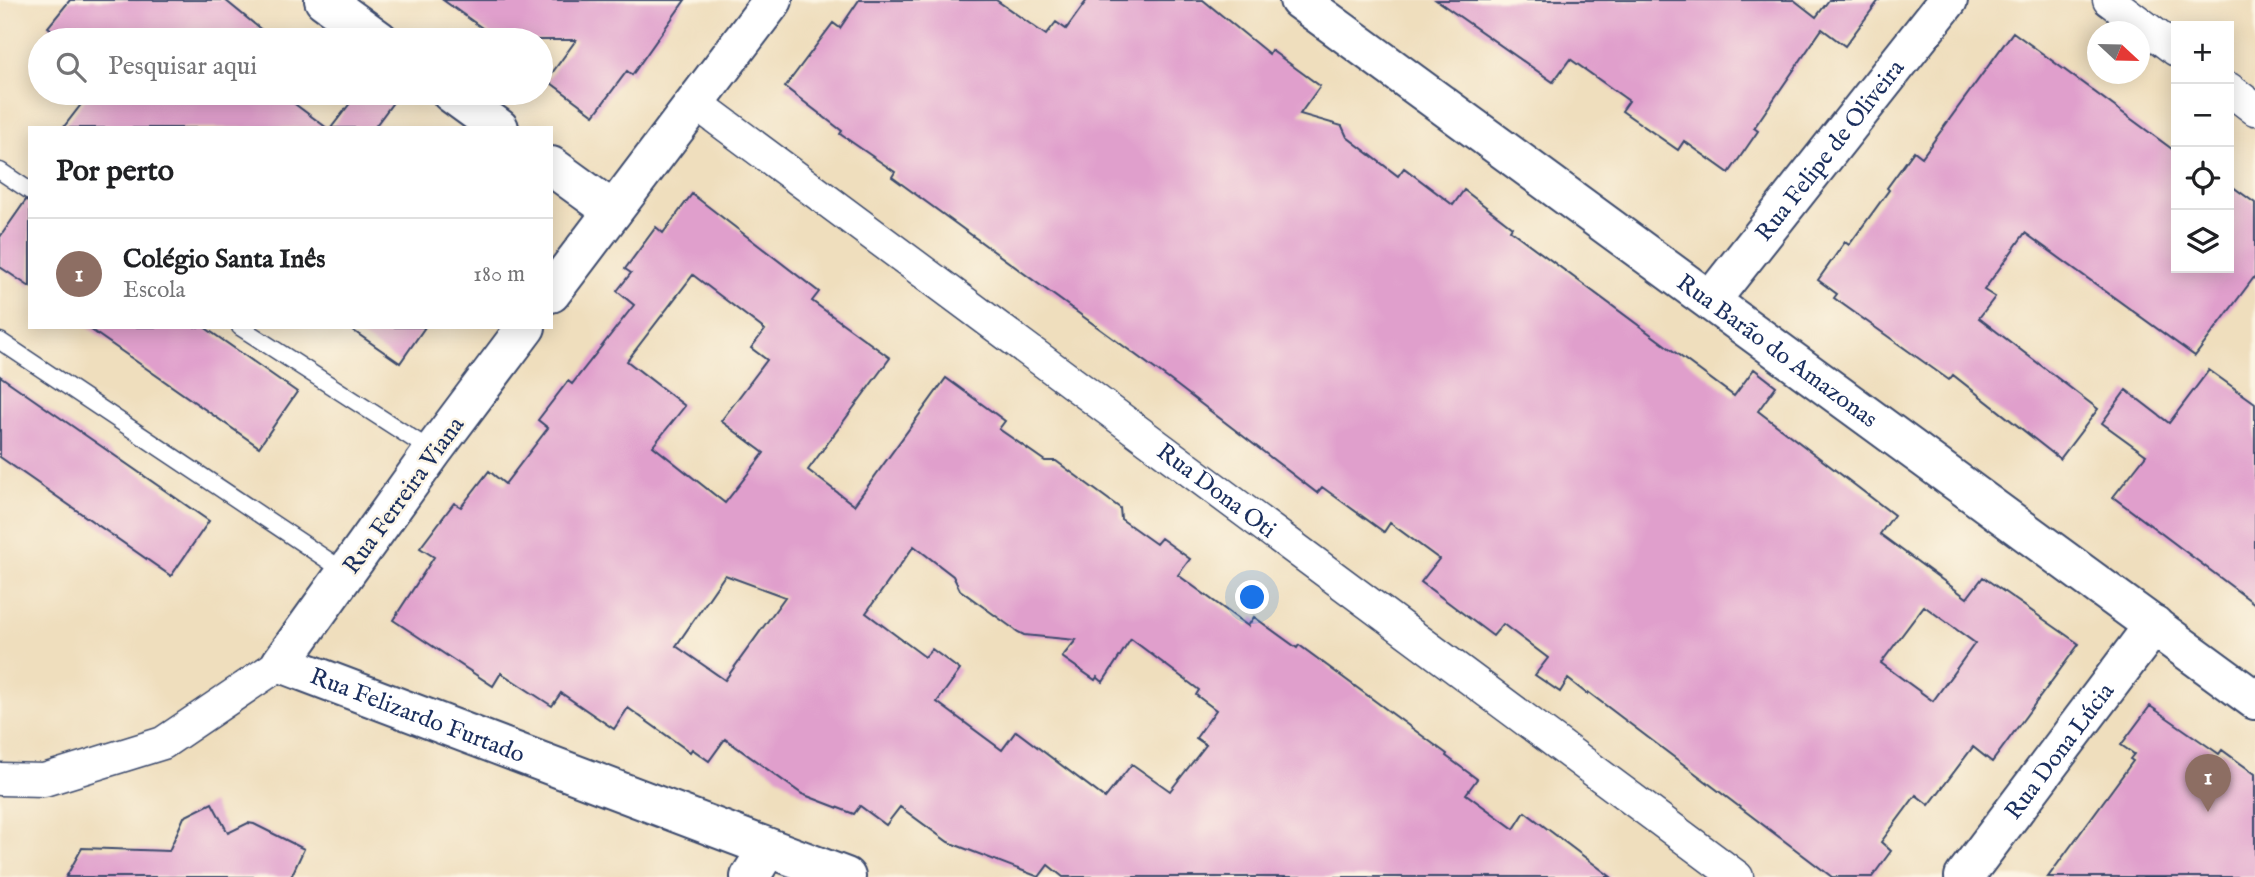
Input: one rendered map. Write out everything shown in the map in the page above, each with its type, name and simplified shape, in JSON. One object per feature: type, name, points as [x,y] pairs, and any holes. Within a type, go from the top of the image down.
[{"type":"street","points":[[324,0],[362,28]]},
{"type":"street","points":[[553,290],[773,0]]},
{"type":"street","name":"Rua Barão do Amazonas","points":[[1299,0],[2255,700]]},
{"type":"street","name":"Rua Felipe de Oliveira","points":[[1711,300],[1948,0]]},
{"type":"street","points":[[2109,0],[2171,46]]},
{"type":"street","points":[[2234,93],[2255,109]]},
{"type":"street","name":"Rua Dona Oti","points":[[696,103],[1737,877]]},
{"type":"street","points":[[467,105],[496,126]]},
{"type":"street","points":[[553,167],[613,211]]},
{"type":"street","name":"Rua Ferreira Viana","points":[[281,663],[524,329]]},
{"type":"street","name":"Rua Dona Lúcia","points":[[1964,877],[2154,625]]},
{"type":"street","name":"Rua Felizardo Furtado","points":[[0,779],[44,780],[163,743],[281,663],[759,862],[846,877]]},
{"type":"lane","points":[[0,172],[28,190]]},
{"type":"lane","points":[[243,329],[433,451]]},
{"type":"lane","points":[[0,341],[347,573]]},
{"type":"building","points":[[70,0],[225,0],[259,28],[49,28]]},
{"type":"building","points":[[443,0],[685,0],[632,75],[627,71],[594,115],[553,84],[553,72],[576,40],[553,40],[553,28],[482,28]]},
{"type":"building","points":[[859,0],[996,0],[1046,35],[1056,22],[1066,29],[1087,0],[1203,0],[1269,54],[1271,50],[1320,86],[1300,114],[1342,126],[1347,137],[1398,176],[1404,168],[1453,205],[1464,190],[1512,227],[1510,230],[1734,396],[1754,369],[1776,386],[1758,411],[1894,515],[1880,534],[1967,598],[1983,577],[2079,644],[1992,762],[1973,747],[1929,805],[1916,795],[1881,842],[1891,851],[1872,877],[1832,877],[1588,692],[1587,694],[1568,679],[1560,692],[1535,675],[1548,658],[1503,624],[1493,636],[1421,582],[1439,559],[1390,523],[1384,532],[1322,487],[1317,493],[1170,380],[892,177],[895,172],[840,134],[842,131],[785,87],[833,23],[840,28]],"holes":[[[1924,606],[1975,643],[1933,701],[1881,663]]]},
{"type":"building","points":[[1436,0],[1794,0],[1816,17],[1829,0],[1879,0],[1845,46],[1822,29],[1754,128],[1758,131],[1729,173],[1684,141],[1678,150],[1622,111],[1629,101],[1570,59],[1553,82]]},
{"type":"building","points":[[2013,32],[2171,148],[2171,273],[2234,273],[2234,188],[2255,203],[2255,276],[2195,356],[2025,233],[1984,290],[1995,297],[1979,318],[2098,409],[2060,459],[1953,375],[1949,380],[1834,298],[1837,294],[1818,280],[1845,242],[1849,245],[1914,151],[1922,157]]},
{"type":"building","points":[[81,105],[296,105],[324,126],[65,126]]},
{"type":"building","points":[[349,105],[391,105],[375,126],[333,126]]},
{"type":"building","points":[[692,194],[819,292],[812,301],[890,358],[808,470],[854,505],[946,378],[1005,421],[999,429],[1045,461],[1056,461],[1120,508],[1121,519],[1156,544],[1161,538],[1190,559],[1178,575],[1248,626],[1254,617],[1297,648],[1299,645],[1447,754],[1446,756],[1477,779],[1466,794],[1514,829],[1525,812],[1611,877],[1063,877],[1048,865],[1039,877],[948,842],[900,807],[886,825],[860,806],[854,814],[802,794],[725,739],[709,761],[692,749],[690,752],[628,708],[614,729],[561,693],[552,706],[501,673],[493,686],[393,620],[434,557],[420,548],[454,503],[461,507],[489,471],[505,484],[548,428],[538,420],[568,381],[572,384],[634,305],[617,291],[631,273],[625,269],[656,227],[663,233]],"holes":[[[693,275],[765,330],[751,348],[767,360],[721,421],[764,453],[725,503],[653,446],[685,406],[627,361]],[[914,546],[953,576],[960,590],[1018,632],[1024,635],[1076,640],[1062,657],[1095,680],[1097,677],[1103,682],[1131,639],[1199,690],[1196,695],[1216,710],[1196,738],[1206,745],[1170,791],[1132,764],[1105,798],[1016,731],[1002,750],[937,702],[960,670],[932,649],[925,657],[866,613]],[[725,575],[785,597],[725,680],[676,646]]]},
{"type":"building","points":[[28,200],[28,286],[0,267],[0,237]]},
{"type":"building","points":[[90,329],[207,329],[297,392],[259,447]]},
{"type":"building","points":[[351,329],[424,329],[400,363]]},
{"type":"building","points":[[2209,370],[2255,403],[2255,604],[2113,497],[2146,455],[2102,423],[2126,390],[2169,423]]},
{"type":"building","points":[[0,376],[209,521],[171,576],[0,457]]},
{"type":"building","points":[[2150,706],[2219,754],[2222,750],[2255,774],[2255,877],[2048,877],[2133,761],[2130,759],[2134,754],[2121,745]]},
{"type":"building","points":[[212,803],[228,833],[248,823],[254,824],[304,849],[291,877],[66,877],[82,848],[169,851],[184,817]]},
{"type":"place","name":"Colégio Santa Inês","points":[[2208,812]]}]
